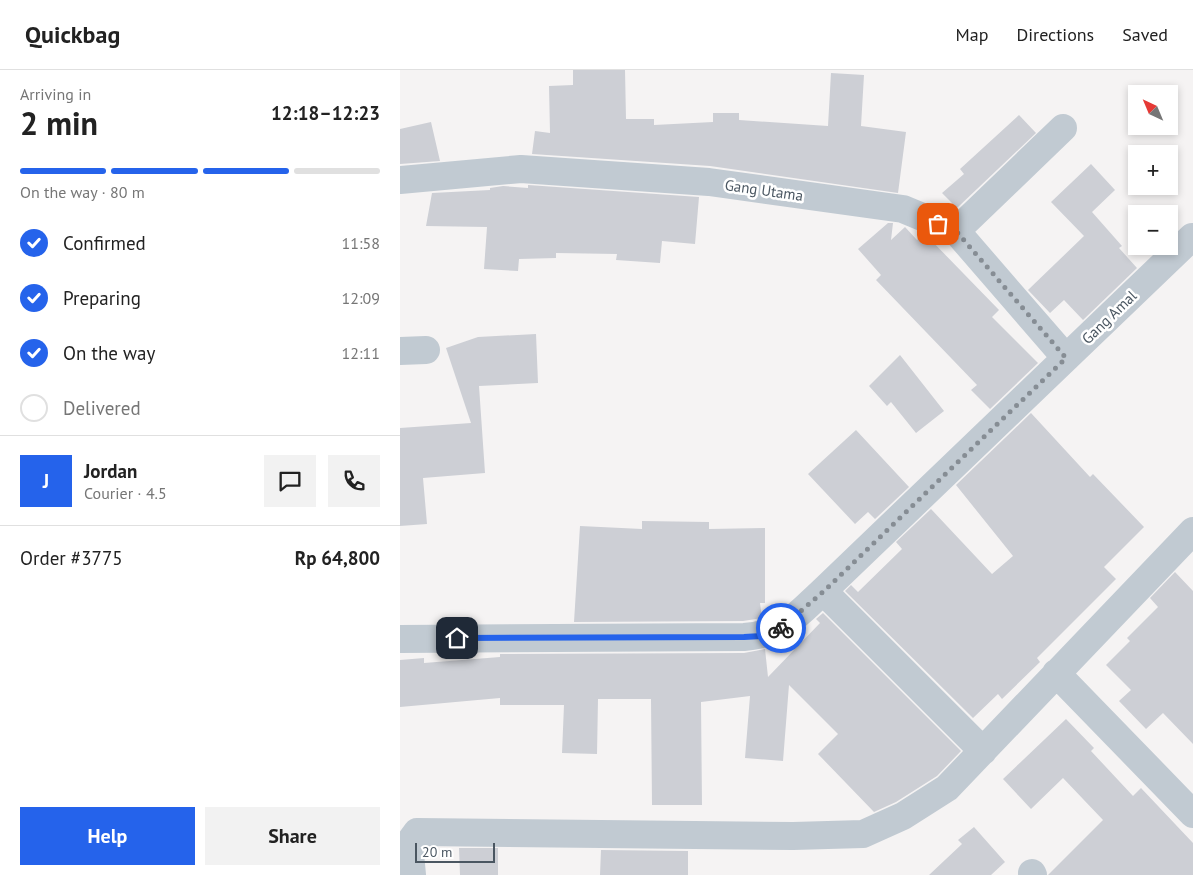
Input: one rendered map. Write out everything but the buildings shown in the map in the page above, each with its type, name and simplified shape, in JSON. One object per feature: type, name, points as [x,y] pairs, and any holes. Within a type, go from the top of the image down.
[{"type":"street","points":[[956,231],[1063,128]]},
{"type":"street","name":"Gang Utama","points":[[400,180],[521,169],[708,182],[903,209],[956,231],[1066,358]]},
{"type":"street","name":"Gang Amal","points":[[400,639],[762,636],[778,630],[824,591],[1192,237]]},
{"type":"street","points":[[412,875],[409,843],[417,832],[793,836],[863,834],[903,816],[947,788],[1193,531]]},
{"type":"street","points":[[824,591],[983,751]]},
{"type":"street","points":[[1056,673],[1193,814]]},
{"type":"way so far","points":[[781,628],[824,591],[1066,358],[956,231],[938,224]]},
{"type":"route","points":[[457,638],[744,637],[762,636],[781,628]]}]
